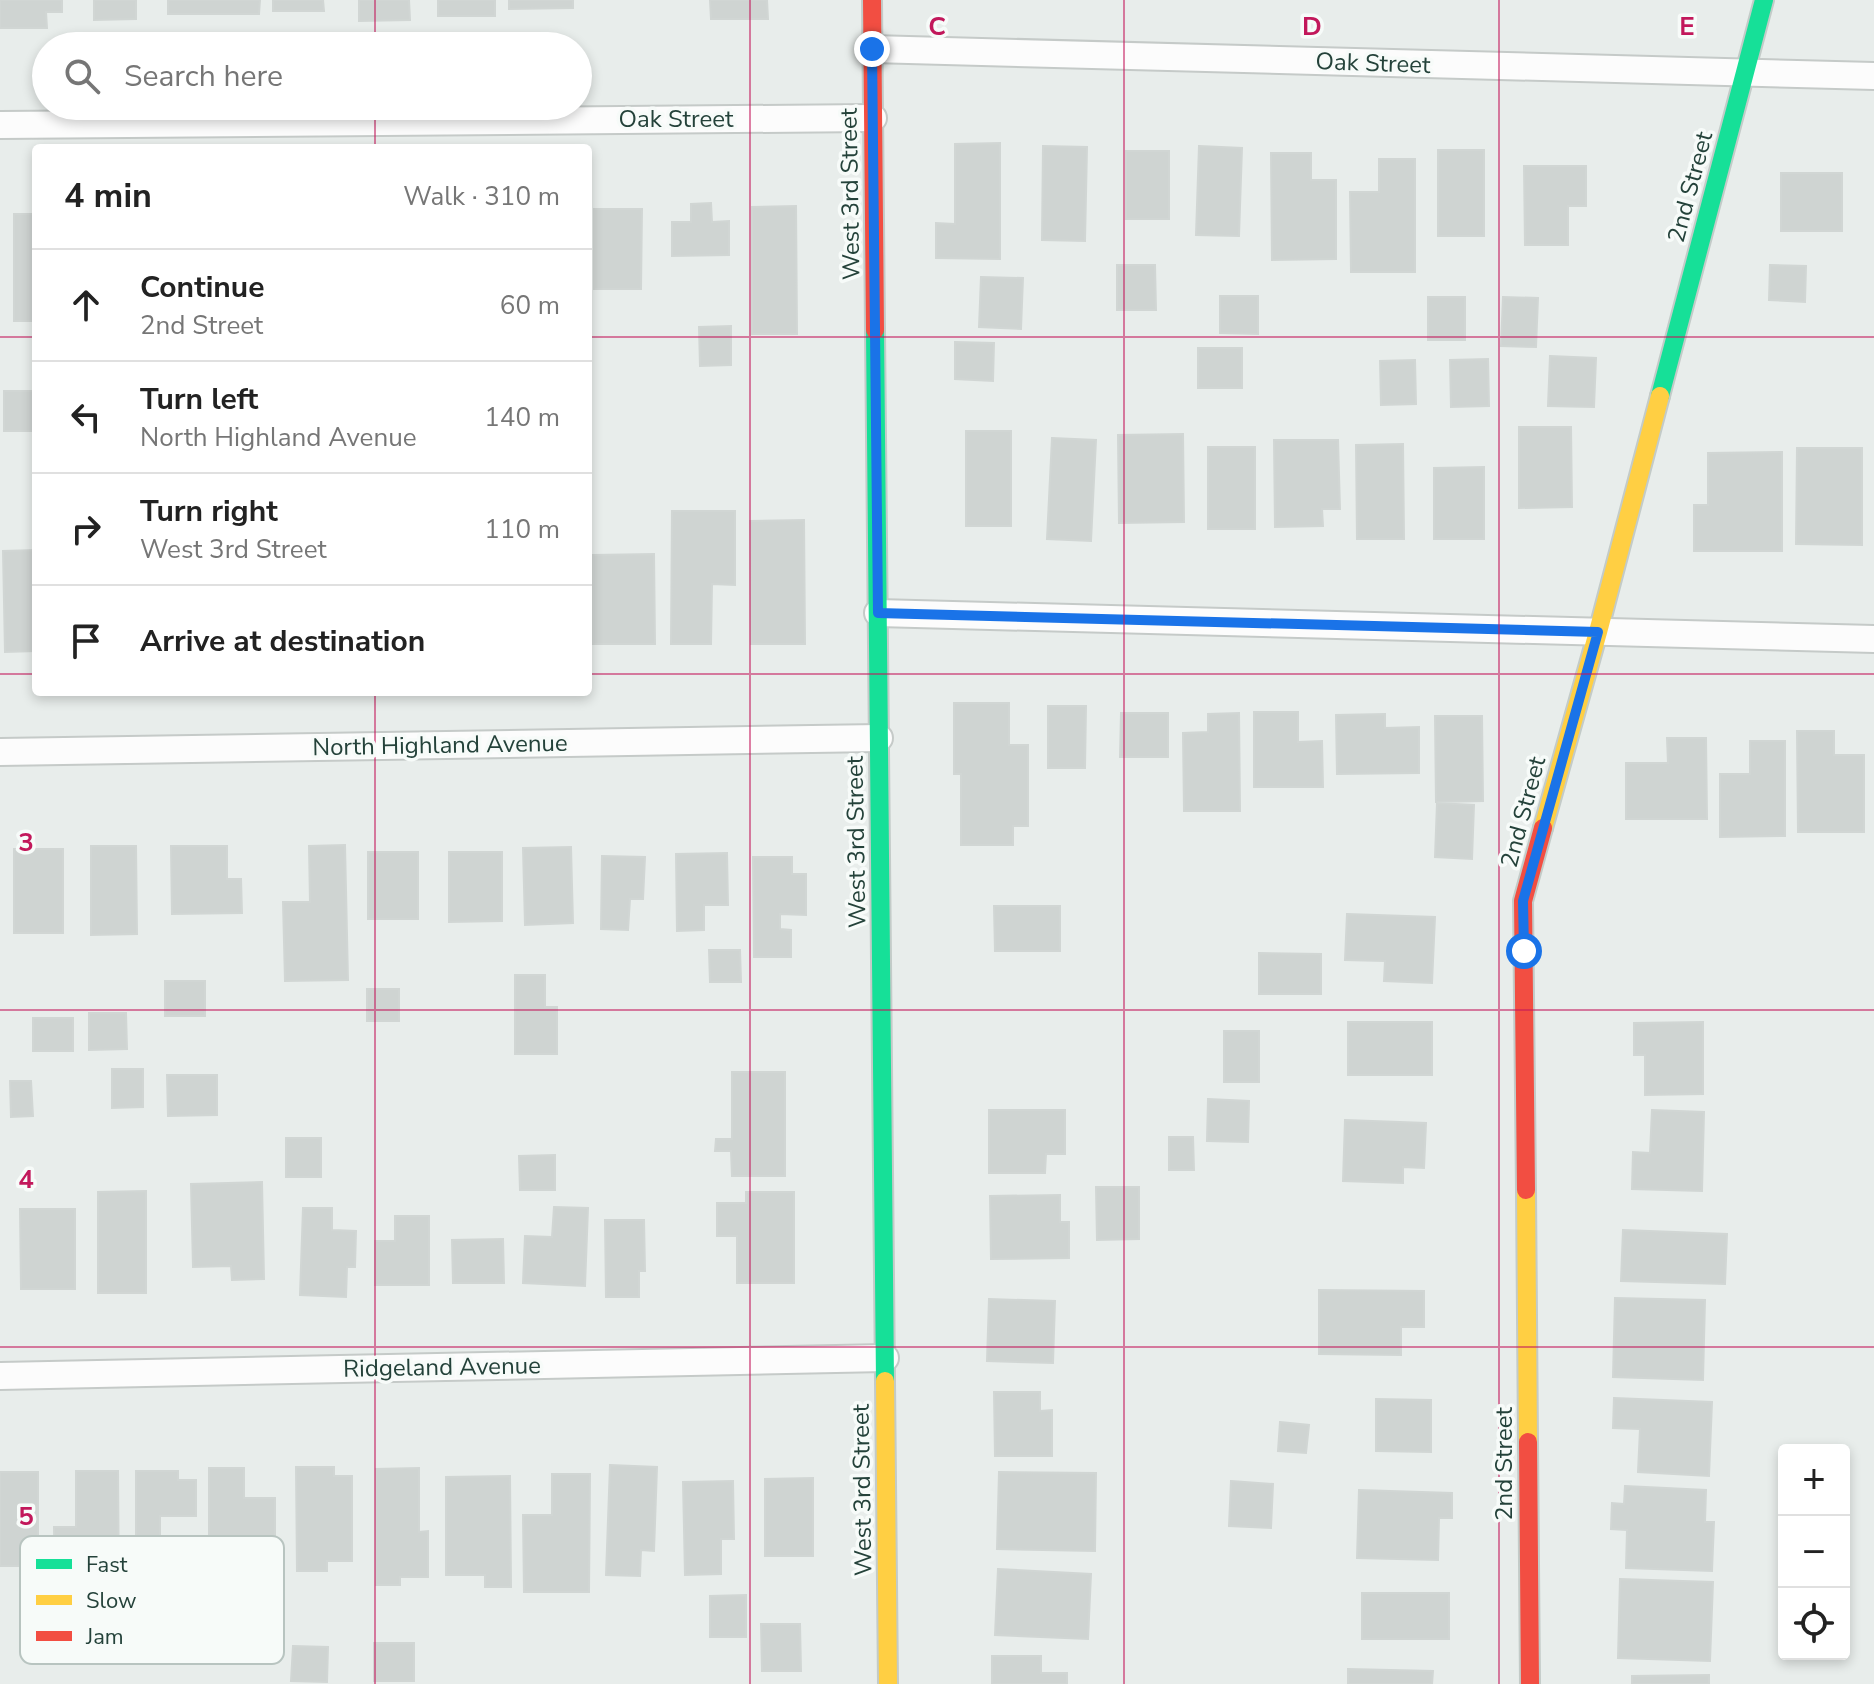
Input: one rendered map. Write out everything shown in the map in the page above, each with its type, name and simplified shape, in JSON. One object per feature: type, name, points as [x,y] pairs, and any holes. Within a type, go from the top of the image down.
[{"type":"street","name":"West 3rd Street","points":[[872,0],[888,1684]]},
{"type":"street","name":"2nd Street","points":[[1530,1684],[1523,901],[1598,632],[1764,0]]},
{"type":"street","name":"Oak Street","points":[[872,49],[1874,76]]},
{"type":"street","name":"Oak Street","points":[[0,125],[873,118]]},
{"type":"street","points":[[878,613],[1874,639]]},
{"type":"street","name":"North Highland Avenue","points":[[0,752],[879,738]]},
{"type":"street","name":"Ridgeland Avenue","points":[[0,1376],[885,1358]]},
{"type":"building","points":[[0,0],[62,0],[62,12],[46,12],[47,28],[0,28]]},
{"type":"building","points":[[94,0],[136,0],[136,19],[94,20]]},
{"type":"building","points":[[168,0],[260,0],[259,14],[168,14]]},
{"type":"building","points":[[273,0],[323,0],[324,11],[273,11]]},
{"type":"building","points":[[359,0],[409,0],[410,20],[359,21]]},
{"type":"building","points":[[438,0],[495,0],[495,16],[438,16]]},
{"type":"building","points":[[509,0],[573,0],[573,8],[509,9]]},
{"type":"building","points":[[710,0],[767,0],[768,19],[711,19]]},
{"type":"building","points":[[1000,143],[1000,259],[936,258],[936,223],[955,224],[955,144]]},
{"type":"building","points":[[1043,146],[1087,147],[1085,241],[1042,240]]},
{"type":"building","points":[[1199,146],[1242,148],[1239,236],[1196,235]]},
{"type":"building","points":[[1438,150],[1484,150],[1484,236],[1438,236]]},
{"type":"building","points":[[1126,151],[1169,151],[1169,219],[1126,219]]},
{"type":"building","points":[[1271,153],[1311,153],[1311,180],[1336,180],[1336,259],[1272,260]]},
{"type":"building","points":[[1379,159],[1415,159],[1415,272],[1351,272],[1350,192],[1379,192]]},
{"type":"building","points":[[1524,166],[1586,166],[1586,206],[1568,206],[1568,245],[1525,245]]},
{"type":"building","points":[[1781,173],[1842,173],[1842,231],[1781,231]]},
{"type":"building","points":[[711,203],[712,222],[729,221],[729,255],[672,256],[672,222],[691,222],[691,204]]},
{"type":"building","points":[[796,206],[797,334],[752,334],[752,207]]},
{"type":"building","points":[[594,209],[642,209],[641,289],[594,289]]},
{"type":"building","points":[[14,214],[32,214],[32,321],[14,321]]},
{"type":"building","points":[[1117,265],[1155,265],[1156,310],[1117,310]]},
{"type":"building","points":[[1770,265],[1806,266],[1805,302],[1769,300]]},
{"type":"building","points":[[981,277],[1023,278],[1021,329],[979,327]]},
{"type":"building","points":[[1220,296],[1258,296],[1258,334],[1220,333]]},
{"type":"building","points":[[1428,297],[1465,297],[1465,340],[1428,340]]},
{"type":"building","points":[[1503,297],[1538,298],[1536,347],[1501,346]]},
{"type":"building","points":[[731,326],[731,365],[700,366],[699,327]]},
{"type":"building","points":[[955,342],[994,343],[993,381],[955,379]]},
{"type":"building","points":[[1198,348],[1242,348],[1242,388],[1198,388]]},
{"type":"building","points":[[1550,356],[1596,358],[1594,407],[1548,406]]},
{"type":"building","points":[[1488,359],[1489,406],[1451,407],[1450,360]]},
{"type":"building","points":[[1415,360],[1416,404],[1381,405],[1380,361]]},
{"type":"building","points":[[4,391],[32,391],[32,431],[4,431]]},
{"type":"building","points":[[1519,427],[1571,427],[1572,507],[1519,508]]},
{"type":"building","points":[[966,431],[1011,431],[1011,526],[966,526]]},
{"type":"building","points":[[1183,434],[1184,522],[1119,523],[1118,435]]},
{"type":"building","points":[[1052,438],[1096,440],[1091,541],[1047,539]]},
{"type":"building","points":[[1274,440],[1338,440],[1340,509],[1322,509],[1323,526],[1275,527]]},
{"type":"building","points":[[1403,444],[1404,539],[1357,539],[1356,445]]},
{"type":"building","points":[[1208,447],[1255,447],[1255,529],[1208,529]]},
{"type":"building","points":[[1797,448],[1862,448],[1862,545],[1796,544]]},
{"type":"building","points":[[1782,452],[1782,551],[1694,551],[1694,505],[1708,505],[1708,453]]},
{"type":"building","points":[[1484,467],[1484,539],[1434,539],[1434,468]]},
{"type":"building","points":[[672,511],[735,511],[735,585],[712,584],[711,644],[671,644]]},
{"type":"building","points":[[804,520],[805,644],[751,644],[750,521]]},
{"type":"building","points":[[32,550],[32,651],[5,652],[3,551]]},
{"type":"building","points":[[654,554],[655,644],[593,644],[593,555]]},
{"type":"building","points":[[954,703],[1009,703],[1009,745],[1028,745],[1028,826],[1013,826],[1013,845],[961,845],[961,774],[954,774]]},
{"type":"building","points":[[1048,706],[1086,706],[1085,768],[1048,768]]},
{"type":"building","points":[[1254,712],[1298,712],[1298,742],[1322,741],[1323,787],[1254,787]]},
{"type":"building","points":[[1121,713],[1168,713],[1168,757],[1120,757]]},
{"type":"building","points":[[1239,713],[1240,811],[1184,811],[1183,733],[1208,732],[1208,714]]},
{"type":"building","points":[[1385,714],[1385,728],[1419,727],[1419,773],[1337,774],[1336,715]]},
{"type":"building","points":[[1435,716],[1482,716],[1483,801],[1436,802]]},
{"type":"building","points":[[1797,731],[1834,731],[1834,755],[1864,755],[1864,832],[1798,832]]},
{"type":"building","points":[[1667,738],[1706,738],[1707,819],[1626,819],[1626,763],[1668,763]]},
{"type":"building","points":[[1750,741],[1785,741],[1785,836],[1720,837],[1720,774],[1750,774]]},
{"type":"building","points":[[1437,803],[1474,805],[1472,859],[1435,857]]},
{"type":"building","points":[[345,845],[348,980],[285,981],[283,902],[310,902],[309,846]]},
{"type":"building","points":[[91,846],[136,846],[137,934],[91,935]]},
{"type":"building","points":[[171,846],[227,846],[227,879],[241,879],[242,913],[172,914]]},
{"type":"building","points":[[571,847],[573,923],[525,925],[523,848]]},
{"type":"building","points":[[14,849],[63,849],[63,933],[14,933]]},
{"type":"building","points":[[368,852],[418,852],[418,919],[368,919]]},
{"type":"building","points":[[449,852],[502,852],[502,921],[449,922]]},
{"type":"building","points":[[727,853],[728,905],[704,905],[704,930],[677,931],[676,854]]},
{"type":"building","points":[[602,856],[645,857],[643,899],[630,899],[628,930],[601,929]]},
{"type":"building","points":[[753,857],[792,857],[792,874],[806,874],[806,915],[780,914],[780,929],[791,930],[791,957],[754,957]]},
{"type":"building","points":[[994,906],[1060,906],[1060,951],[995,951]]},
{"type":"building","points":[[1347,914],[1435,917],[1432,983],[1384,981],[1385,961],[1345,960]]},
{"type":"building","points":[[709,950],[740,950],[741,982],[710,982]]},
{"type":"building","points":[[1259,953],[1321,954],[1321,994],[1259,994]]},
{"type":"building","points":[[515,975],[545,975],[545,1007],[557,1007],[557,1054],[515,1054]]},
{"type":"building","points":[[165,981],[205,981],[205,1016],[165,1016]]},
{"type":"building","points":[[367,989],[399,989],[399,1021],[367,1021]]},
{"type":"building","points":[[89,1013],[126,1013],[127,1049],[89,1050]]},
{"type":"building","points":[[33,1018],[73,1018],[73,1051],[33,1051]]},
{"type":"building","points":[[1348,1022],[1432,1022],[1432,1075],[1348,1075]]},
{"type":"building","points":[[1703,1022],[1703,1094],[1645,1095],[1645,1055],[1634,1055],[1634,1023]]},
{"type":"building","points":[[1224,1031],[1259,1031],[1259,1082],[1224,1082]]},
{"type":"building","points":[[112,1069],[143,1069],[143,1107],[112,1108]]},
{"type":"building","points":[[732,1072],[785,1072],[785,1176],[732,1176],[731,1151],[715,1151],[716,1139],[732,1139]]},
{"type":"building","points":[[167,1075],[217,1075],[217,1115],[168,1116]]},
{"type":"building","points":[[10,1081],[31,1081],[33,1116],[11,1117]]},
{"type":"building","points":[[1208,1099],[1249,1101],[1248,1142],[1207,1141]]},
{"type":"building","points":[[989,1110],[1065,1110],[1065,1154],[1046,1154],[1045,1173],[989,1173]]},
{"type":"building","points":[[1652,1110],[1704,1112],[1702,1191],[1632,1189],[1633,1152],[1650,1153]]},
{"type":"building","points":[[1345,1120],[1426,1123],[1424,1168],[1403,1167],[1403,1183],[1343,1181]]},
{"type":"building","points":[[1169,1137],[1193,1137],[1194,1170],[1169,1170]]},
{"type":"building","points":[[286,1138],[321,1138],[321,1177],[286,1177]]},
{"type":"building","points":[[555,1155],[555,1190],[520,1190],[519,1156]]},
{"type":"building","points":[[262,1182],[264,1279],[232,1280],[231,1266],[193,1267],[191,1184]]},
{"type":"building","points":[[1096,1187],[1139,1187],[1139,1239],[1097,1240]]},
{"type":"building","points":[[146,1191],[146,1293],[98,1293],[98,1192]]},
{"type":"building","points":[[746,1192],[794,1192],[794,1283],[737,1283],[737,1236],[717,1236],[717,1203],[746,1203]]},
{"type":"building","points":[[1060,1195],[1060,1222],[1069,1222],[1069,1258],[991,1259],[990,1196]]},
{"type":"building","points":[[554,1207],[588,1208],[585,1286],[523,1283],[525,1236],[552,1237]]},
{"type":"building","points":[[303,1208],[332,1208],[332,1230],[356,1231],[355,1267],[347,1267],[346,1297],[300,1295]]},
{"type":"building","points":[[20,1209],[75,1209],[75,1289],[21,1289]]},
{"type":"building","points":[[395,1216],[429,1216],[429,1285],[375,1285],[375,1241],[395,1241]]},
{"type":"building","points":[[605,1220],[644,1220],[645,1271],[639,1271],[639,1297],[606,1297]]},
{"type":"building","points":[[1623,1230],[1727,1234],[1725,1284],[1621,1281]]},
{"type":"building","points":[[503,1239],[504,1283],[453,1283],[452,1240]]},
{"type":"building","points":[[1319,1290],[1424,1291],[1424,1327],[1401,1327],[1401,1355],[1319,1354]]},
{"type":"building","points":[[1615,1298],[1705,1300],[1703,1380],[1613,1377]]},
{"type":"building","points":[[989,1299],[1055,1301],[1053,1363],[987,1361]]},
{"type":"building","points":[[994,1392],[1040,1392],[1040,1411],[1052,1410],[1052,1456],[995,1456]]},
{"type":"building","points":[[1614,1398],[1712,1402],[1709,1476],[1638,1472],[1640,1429],[1613,1428]]},
{"type":"building","points":[[1376,1399],[1431,1400],[1431,1452],[1376,1451]]},
{"type":"building","points":[[1280,1422],[1309,1425],[1306,1453],[1278,1451]]},
{"type":"building","points":[[610,1465],[657,1467],[654,1551],[641,1550],[640,1576],[606,1575]]},
{"type":"building","points":[[296,1467],[334,1467],[334,1476],[352,1476],[352,1561],[327,1561],[327,1571],[297,1571]]},
{"type":"building","points":[[209,1468],[244,1468],[244,1498],[275,1498],[275,1536],[209,1536]]},
{"type":"building","points":[[419,1468],[419,1532],[428,1531],[428,1577],[400,1577],[400,1585],[376,1585],[376,1469]]},
{"type":"building","points":[[76,1471],[118,1471],[118,1536],[54,1536],[54,1527],[76,1527]]},
{"type":"building","points":[[136,1471],[178,1471],[178,1480],[196,1480],[196,1516],[160,1516],[160,1536],[136,1536]]},
{"type":"building","points":[[0,1472],[38,1472],[38,1536],[20,1536],[20,1566],[0,1566]]},
{"type":"building","points":[[999,1472],[1096,1473],[1095,1551],[997,1549]]},
{"type":"building","points":[[552,1474],[590,1474],[589,1592],[524,1592],[523,1515],[552,1515]]},
{"type":"building","points":[[510,1476],[511,1587],[485,1587],[485,1575],[446,1575],[446,1477]]},
{"type":"building","points":[[813,1478],[813,1556],[765,1556],[765,1479]]},
{"type":"building","points":[[733,1481],[734,1539],[721,1539],[721,1574],[685,1575],[683,1482]]},
{"type":"building","points":[[1231,1481],[1273,1484],[1271,1528],[1229,1526]]},
{"type":"building","points":[[1625,1486],[1706,1490],[1705,1522],[1714,1522],[1712,1571],[1626,1568],[1627,1530],[1611,1529],[1612,1503],[1624,1504]]},
{"type":"building","points":[[1359,1490],[1452,1493],[1452,1518],[1439,1518],[1438,1560],[1357,1558]]},
{"type":"building","points":[[998,1569],[1091,1574],[1088,1639],[995,1635]]},
{"type":"building","points":[[1620,1579],[1713,1582],[1710,1661],[1618,1658]]},
{"type":"building","points":[[1362,1593],[1449,1593],[1449,1639],[1362,1639]]},
{"type":"building","points":[[746,1595],[746,1637],[710,1637],[710,1596]]},
{"type":"building","points":[[761,1624],[800,1624],[801,1671],[762,1671]]},
{"type":"building","points":[[374,1643],[414,1643],[414,1681],[374,1681]]},
{"type":"building","points":[[293,1646],[328,1647],[327,1682],[291,1681]]},
{"type":"building","points":[[992,1656],[1041,1656],[1041,1673],[1067,1673],[1067,1684],[992,1684]]},
{"type":"building","points":[[1348,1669],[1433,1671],[1432,1684],[1348,1684]]},
{"type":"building","points":[[1709,1675],[1709,1684],[1632,1684],[1632,1676]]},
{"type":"traffic: fast","points":[[1660,396],[1764,0]]},
{"type":"traffic: fast","points":[[875,330],[885,1381]]},
{"type":"traffic: slow","points":[[1543,828],[1660,396]]},
{"type":"traffic: slow","points":[[1526,1190],[1528,1442]]},
{"type":"traffic: slow","points":[[885,1381],[888,1684]]},
{"type":"traffic: jam","points":[[872,0],[875,330]]},
{"type":"traffic: jam","points":[[1526,1190],[1523,901],[1543,828]]},
{"type":"traffic: jam","points":[[1528,1442],[1530,1684]]},
{"type":"route","points":[[872,49],[878,613],[1598,632],[1523,901],[1524,951]]}]
